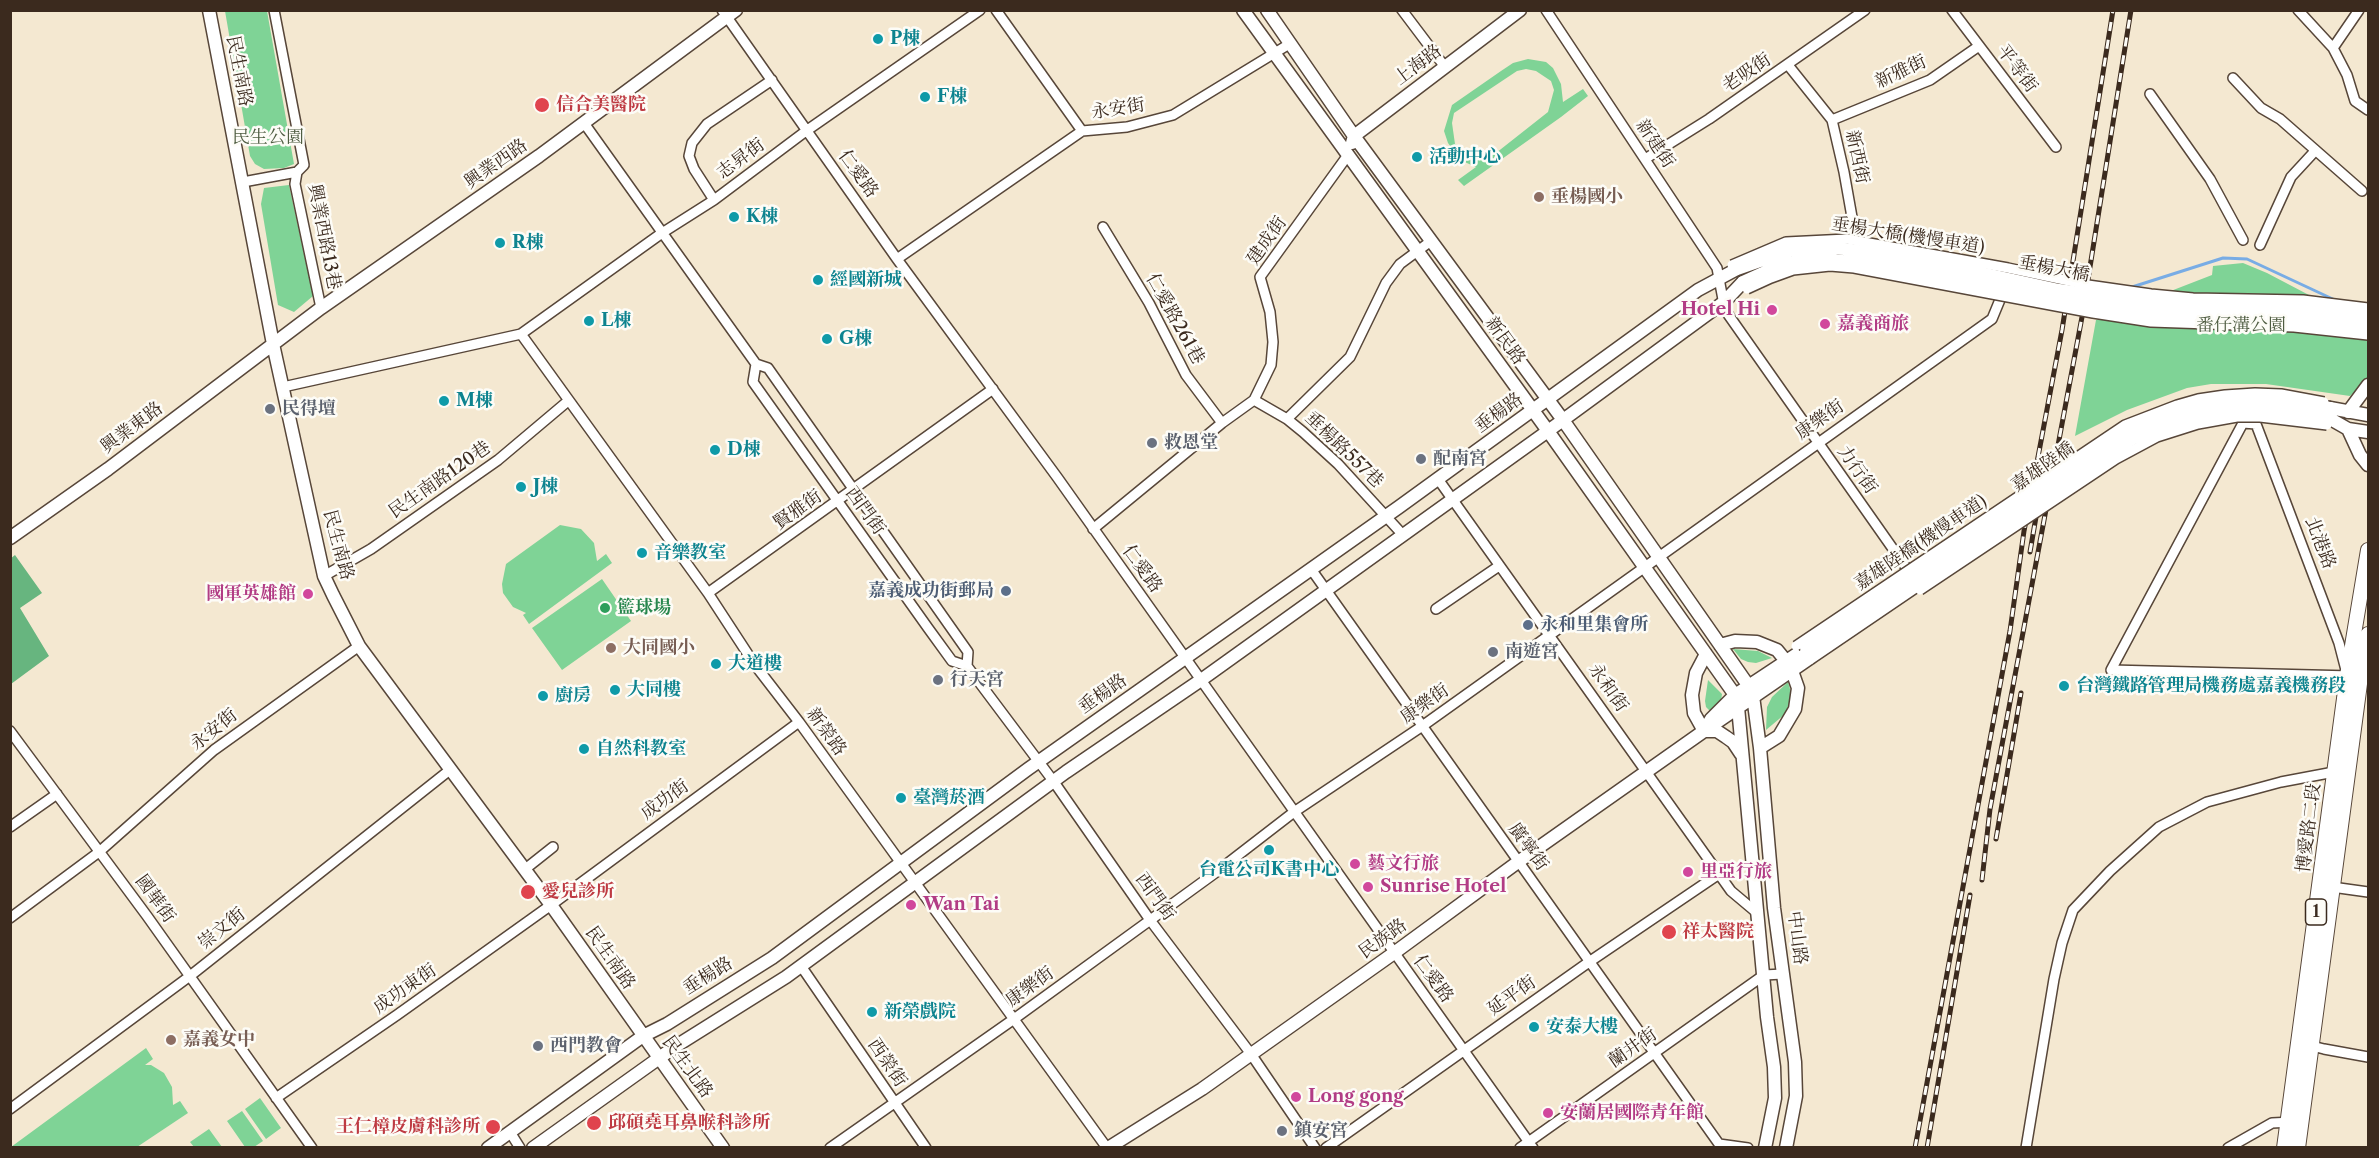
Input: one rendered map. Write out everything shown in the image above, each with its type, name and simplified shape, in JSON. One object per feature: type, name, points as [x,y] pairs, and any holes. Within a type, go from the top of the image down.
[{"type":"main road","name":"博愛路二段","points":[[2284,1148],[2294,1123],[2312,1046],[2359,676],[2368,550]]},
{"type":"main road","name":"博愛路二段","points":[[2298,1148],[2294,1123],[2299,1032],[2334,772],[2368,634]]},
{"type":"street","name":"民生南路","points":[[209,10],[273,344],[324,576],[360,646],[551,905],[643,1036]]},
{"type":"street","name":"興業西路13巷","points":[[274,10],[304,165],[297,172],[295,184],[321,308]]},
{"type":"street","name":"志昇街","points":[[521,334],[714,200],[806,131],[980,10]]},
{"type":"street","points":[[996,10],[1082,131]]},
{"type":"street","name":"新民路","points":[[1243,10],[1548,431],[1706,654],[1736,701]]},
{"type":"street","name":"新民路","points":[[1267,10],[1354,136],[1563,420],[1750,690]]},
{"type":"street","points":[[1402,10],[1445,67]]},
{"type":"street","name":"上海路","points":[[1354,136],[1520,10]]},
{"type":"street","name":"新建街","points":[[1546,10],[1717,268],[1724,302]]},
{"type":"street","name":"老吸街","points":[[1645,159],[1709,119],[1865,10]]},
{"type":"street","name":"平等街","points":[[1952,10],[2056,147]]},
{"type":"street","points":[[2298,10],[2333,48],[2347,75],[2355,101],[2368,110]]},
{"type":"street","points":[[2333,48],[2359,10]]},
{"type":"street","name":"仁愛路","points":[[728,13],[806,131],[1185,657],[1464,1050],[1527,1146]]},
{"type":"street","name":"興業西路","points":[[273,344],[584,123],[728,13]]},
{"type":"street","name":"永安街","points":[[897,259],[1082,131],[1127,127],[1173,115],[1291,43]]},
{"type":"street","name":"新雅街","points":[[1832,120],[1930,80],[1979,46]]},
{"type":"street","name":"新西街","points":[[1788,65],[1832,120],[1855,234]]},
{"type":"street","points":[[2233,78],[2261,108],[2280,119],[2362,191]]},
{"type":"street","points":[[714,200],[694,169],[689,156],[692,143],[707,124],[772,80]]},
{"type":"street","points":[[2150,94],[2210,179],[2243,240]]},
{"type":"street","name":"西門街","points":[[584,123],[756,364],[768,368],[968,652],[967,666]]},
{"type":"street","points":[[1348,155],[1354,136]]},
{"type":"street","points":[[2260,245],[2291,177],[2314,151]]},
{"type":"street","name":"建成街","points":[[1093,529],[1222,423],[1254,400],[1270,365],[1273,342],[1270,312],[1260,277],[1348,155]]},
{"type":"street","points":[[243,182],[297,172]]},
{"type":"street","name":"仁愛路261巷","points":[[1103,227],[1149,303],[1186,375],[1222,423]]},
{"type":"street","name":"垂楊大橋(機慢車道)","points":[[1735,267],[1786,242],[1847,239],[2088,285],[2151,294],[2193,298],[2303,300],[2368,308]]},
{"type":"street","points":[[1287,419],[1350,357],[1386,283],[1400,264],[1431,241]]},
{"type":"street","name":"垂楊大橋","points":[[1735,267],[1791,250],[1837,248],[1922,260],[2059,290],[2165,305],[2315,310],[2368,317]]},
{"type":"street","name":"垂楊大橋","points":[[1745,285],[1774,268],[1791,263],[1823,259],[1890,266],[2087,306],[2129,312],[2195,318],[2261,317],[2368,327]]},
{"type":"street","points":[[533,1148],[659,1058],[801,966],[1054,782],[1201,680],[1548,431],[1745,285],[1793,270],[1830,266],[1877,272],[2151,322],[2294,327],[2368,335]]},
{"type":"street","name":"垂楊路","points":[[488,1148],[643,1036],[667,1024],[772,958],[1037,762],[1387,516],[1698,290],[1735,267]]},
{"type":"street","name":"康樂街","points":[[830,1148],[1014,1019],[1294,812],[1421,727],[1992,319],[2014,267]]},
{"type":"street","name":"力行街","points":[[1724,302],[1725,310],[1905,566]]},
{"type":"street","points":[[283,387],[521,334]]},
{"type":"street","name":"新榮路","points":[[521,334],[708,593],[754,665],[799,722],[1107,1148]]},
{"type":"street","name":"興業東路","points":[[10,538],[108,469],[273,344]]},
{"type":"street","name":"西門街","points":[[756,364],[753,382],[952,662],[967,666],[1054,782],[1150,920],[1251,1054],[1315,1148]]},
{"type":"street","points":[[2348,412],[2368,385]]},
{"type":"street","name":"賢雅街","points":[[708,593],[993,389]]},
{"type":"street","name":"嘉雄陸橋","points":[[1805,654],[2134,428],[2188,408],[2248,399],[2277,400],[2329,414]]},
{"type":"street","name":"垂楊路557巷","points":[[1254,400],[1287,419],[1338,464],[1402,535]]},
{"type":"street","name":"民生南路120巷","points":[[324,576],[371,549],[498,460],[568,401]]},
{"type":"street","points":[[1805,654],[2116,459],[2157,437],[2198,424],[2237,417],[2348,412],[2368,416]]},
{"type":"street","points":[[2329,414],[2348,429],[2360,455],[2368,465]]},
{"type":"street","name":"北港路","points":[[2243,423],[2256,424],[2339,643],[2359,676],[2111,670],[2243,423]]},
{"type":"street","points":[[2348,429],[2368,432]]},
{"type":"street","name":"永和街","points":[[1438,479],[1731,891],[1756,912]]},
{"type":"street","points":[[1436,609],[1499,566]]},
{"type":"street","name":"廣寧街","points":[[1311,569],[1588,962],[1655,1053],[1716,1146]]},
{"type":"street","points":[[1720,645],[1735,641],[1757,642],[1777,650],[1790,666],[1797,688],[1795,709],[1779,736],[1761,748]]},
{"type":"street","name":"永安街","points":[[10,918],[99,852],[214,750],[360,646]]},
{"type":"street","points":[[1706,654],[1696,673],[1692,695],[1694,713],[1704,731],[1716,731],[1726,737],[1733,742],[1742,756]]},
{"type":"street","name":"民族路","points":[[1107,1148],[1202,1089],[1704,731],[1711,719],[1805,654]]},
{"type":"street","name":"中山路","points":[[1750,690],[1761,748],[1775,914],[1796,1087],[1794,1114],[1786,1148]]},
{"type":"street","name":"中山路","points":[[1736,701],[1775,1085],[1765,1148]]},
{"type":"street","name":"成功街","points":[[551,905],[799,722]]},
{"type":"street","name":"國華街","points":[[10,731],[190,976],[312,1148]]},
{"type":"street","name":"崇文街","points":[[10,1109],[190,976],[451,769]]},
{"type":"street","points":[[2026,1148],[2054,979],[2062,943],[2073,910],[2109,871],[2159,827],[2207,802],[2281,782],[2334,772]]},
{"type":"street","points":[[10,827],[57,794]]},
{"type":"street","points":[[524,870],[553,847]]},
{"type":"street","name":"延平街","points":[[1326,1148],[1588,962],[1719,874]]},
{"type":"street","points":[[2332,887],[2368,892]]},
{"type":"street","name":"成功東街","points":[[276,1098],[398,1015],[551,905]]},
{"type":"street","points":[[1756,912],[1775,914]]},
{"type":"street","name":"西榮街","points":[[801,966],[926,1148]]},
{"type":"street","points":[[1764,975],[1783,974]]},
{"type":"street","name":"蘭井街","points":[[1527,1146],[1764,975]]},
{"type":"street","points":[[2299,1032],[2312,1046],[2368,1057]]},
{"type":"street","name":"民生北路","points":[[643,1036],[723,1148]]},
{"type":"street","points":[[2228,1148],[2272,1123],[2294,1123]]},
{"type":"street","points":[[510,1132],[520,1148]]},
{"type":"street","points":[[1716,1146],[1748,1148]]},
{"type":"green space","name":"民生公園","points":[[225,11],[267,11],[294,164],[284,168],[264,169],[255,164],[250,156]]},
{"type":"green space","points":[[1528,59],[1546,62],[1553,68],[1561,84],[1563,102],[1583,89],[1588,96],[1464,186],[1458,180],[1476,167],[1460,160],[1448,143],[1444,131],[1452,105],[1513,63]],"holes":[[[1526,69],[1536,71],[1551,81],[1554,90],[1548,112],[1496,153],[1484,158],[1474,157],[1455,144],[1452,123],[1454,113],[1517,71]]]},
{"type":"green space","name":"民生公園","points":[[289,185],[313,296],[294,312],[278,305],[261,204],[264,188]]},
{"type":"green space","name":"番仔溝公園","points":[[2243,263],[2267,273],[2368,326],[2368,379],[2350,396],[2266,384],[2211,384],[2187,388],[2127,410],[2075,436],[2096,320],[2212,275],[2213,266]]},
{"type":"green space","points":[[560,525],[581,529],[594,543],[597,561],[606,554],[612,563],[529,624],[523,615],[526,613],[513,607],[503,593],[502,584],[506,564]]},
{"type":"green space","points":[[15,555],[42,593],[20,608],[49,656],[11,684],[10,559]]},
{"type":"green space","points":[[602,579],[631,621],[562,670],[532,628]]},
{"type":"green space","points":[[1733,649],[1758,651],[1772,658],[1756,663],[1748,662],[1741,659]]},
{"type":"green space","points":[[1708,680],[1722,694],[1721,701],[1712,713],[1706,707],[1705,701]]},
{"type":"green space","points":[[1788,682],[1792,696],[1785,714],[1766,730],[1767,707],[1772,697]]},
{"type":"green space","points":[[146,1048],[153,1059],[145,1065],[151,1065],[164,1073],[172,1087],[173,1105],[180,1101],[188,1113],[137,1147],[11,1147]]},
{"type":"green space","points":[[260,1098],[281,1128],[266,1139],[245,1109]]},
{"type":"green space","points":[[242,1111],[263,1141],[254,1147],[245,1147],[227,1121]]},
{"type":"green space","points":[[209,1129],[222,1147],[194,1147],[190,1142]]},
{"type":"waterway","points":[[2129,288],[2223,258],[2247,259],[2337,301]]},
{"type":"railway","points":[[1915,1148],[2010,631],[2024,531],[2062,330],[2113,10]]},
{"type":"railway","points":[[1982,880],[1990,809],[2082,317],[2131,10]]},
{"type":"railway","points":[[2030,552],[2037,511]]},
{"type":"railway","points":[[1996,839],[2021,693]]},
{"type":"railway","points":[[1927,1148],[1970,895]]},
{"type":"place","name":"P棟","points":[[878,39]]},
{"type":"place","name":"F棟","points":[[925,97]]},
{"type":"place","name":"信合美醫院","points":[[542,105]]},
{"type":"place","name":"活動中心","points":[[1417,157]]},
{"type":"place","name":"垂楊國小","points":[[1539,197]]},
{"type":"place","name":"K棟","points":[[734,217]]},
{"type":"place","name":"R棟","points":[[500,243]]},
{"type":"place","name":"經國新城","points":[[818,280]]},
{"type":"place","name":"Hotel Hi","points":[[1772,310]]},
{"type":"place","name":"L棟","points":[[589,321]]},
{"type":"place","name":"嘉義商旅","points":[[1825,324]]},
{"type":"place","name":"G棟","points":[[827,339]]},
{"type":"place","name":"M棟","points":[[444,401]]},
{"type":"place","name":"民得壇","points":[[270,409]]},
{"type":"place","name":"救恩堂","points":[[1152,443]]},
{"type":"place","name":"D棟","points":[[715,450]]},
{"type":"place","name":"配南宮","points":[[1421,459]]},
{"type":"place","name":"J棟","points":[[521,487]]},
{"type":"place","name":"音樂教室","points":[[642,553]]},
{"type":"place","name":"嘉義成功街郵局","points":[[1006,591]]},
{"type":"place","name":"國軍英雄館","points":[[308,594]]},
{"type":"place","name":"籃球場","points":[[605,608]]},
{"type":"place","name":"永和里集會所","points":[[1528,625]]},
{"type":"place","name":"大同國小","points":[[611,648]]},
{"type":"place","name":"南遊宮","points":[[1493,652]]},
{"type":"place","name":"大道樓","points":[[716,664]]},
{"type":"place","name":"行天宮","points":[[938,680]]},
{"type":"place","name":"台灣鐵路管理局機務處嘉義機務段","points":[[2064,686]]},
{"type":"place","name":"大同樓","points":[[615,690]]},
{"type":"place","name":"廚房","points":[[543,696]]},
{"type":"place","name":"自然科教室","points":[[584,749]]},
{"type":"place","name":"臺灣菸酒","points":[[901,798]]},
{"type":"place","name":"台電公司K書中心","points":[[1269,850]]},
{"type":"place","name":"藝文行旅","points":[[1355,864]]},
{"type":"place","name":"里亞行旅","points":[[1688,872]]},
{"type":"place","name":"Sunrise Hotel","points":[[1368,887]]},
{"type":"place","name":"愛兒診所","points":[[528,892]]},
{"type":"place","name":"Wan Tai","points":[[911,905]]},
{"type":"place","name":"祥太醫院","points":[[1669,932]]},
{"type":"place","name":"新榮戲院","points":[[872,1012]]},
{"type":"place","name":"安泰大樓","points":[[1534,1027]]},
{"type":"place","name":"嘉義女中","points":[[171,1040]]},
{"type":"place","name":"西門教會","points":[[538,1046]]},
{"type":"place","name":"Long gong","points":[[1296,1097]]},
{"type":"place","name":"安蘭居國際青年館","points":[[1548,1113]]},
{"type":"place","name":"邱碩堯耳鼻喉科診所","points":[[594,1123]]},
{"type":"place","name":"王仁樟皮膚科診所","points":[[493,1127]]},
{"type":"place","name":"鎮安宮","points":[[1282,1131]]}]
